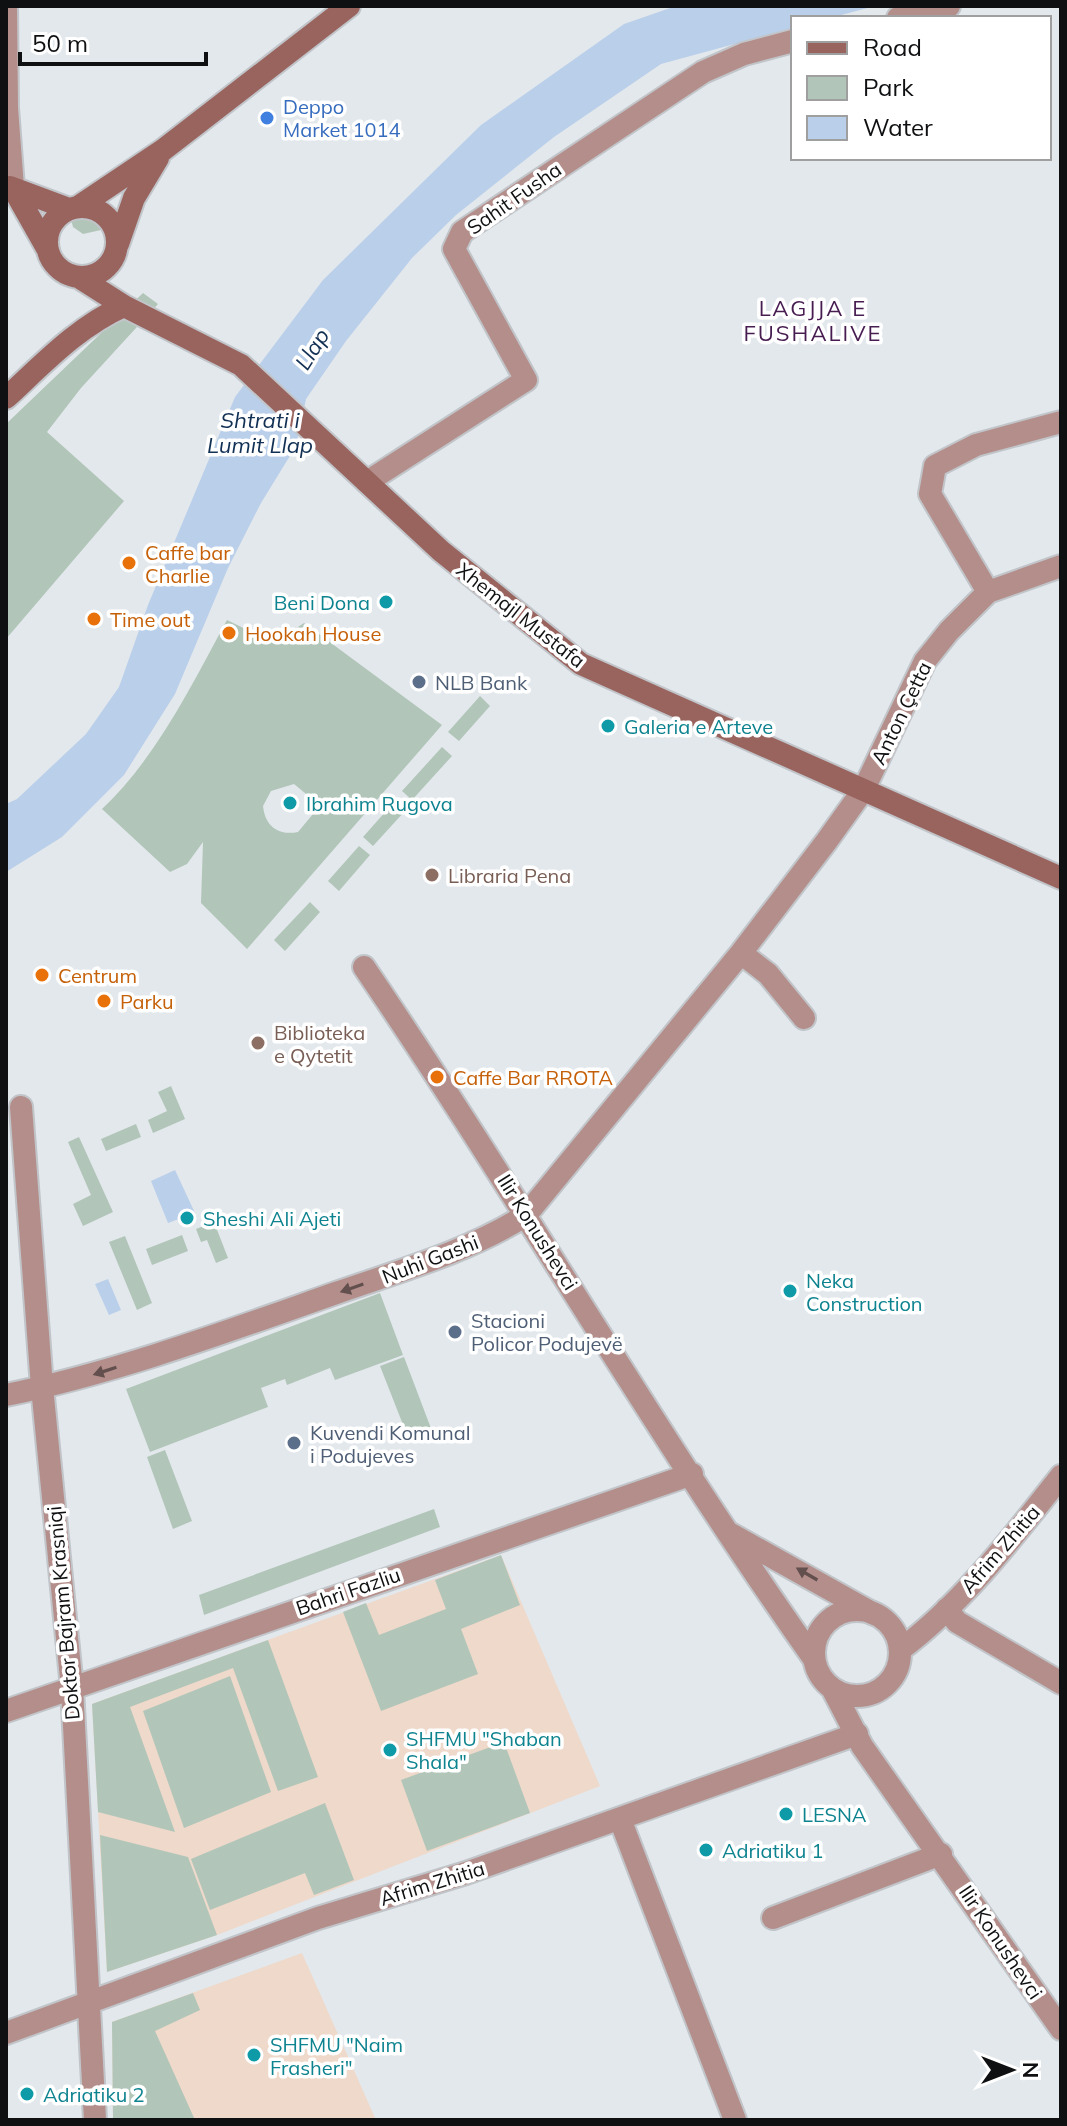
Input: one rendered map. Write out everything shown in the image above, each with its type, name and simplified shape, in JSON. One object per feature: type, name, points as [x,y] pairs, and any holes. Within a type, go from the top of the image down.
[{"type":"main road","points":[[48,251],[49,231],[74,208],[163,150],[349,6]]},
{"type":"main road","points":[[10,186],[59,269],[80,278],[99,273],[117,247],[134,198],[163,150]]},
{"type":"main road","points":[[6,398],[63,344],[100,317],[124,306],[117,234],[107,216],[89,207],[74,208],[10,186]]},
{"type":"main road","name":"Xhemajl Mustafa","points":[[80,278],[124,306],[241,365],[441,551],[581,664],[605,678],[1061,878]]},
{"type":"street","points":[[6,6],[10,186]]},
{"type":"street","points":[[906,16],[949,6]]},
{"type":"street","name":"Sahit Fusha","points":[[367,482],[526,380],[454,249],[462,232],[691,80],[744,54],[791,42]]},
{"type":"street","points":[[988,592],[930,494],[935,466],[976,445],[1061,422]]},
{"type":"street","name":"Anton Çetta","points":[[864,789],[925,661],[949,631],[988,592],[1061,566]]},
{"type":"street","name":"Nuhi Gashi","points":[[6,1395],[83,1378],[387,1275],[492,1235],[526,1215],[741,953],[864,789]]},
{"type":"street","points":[[741,953],[768,974],[804,1018]]},
{"type":"street","name":"Ilir Konushevci","points":[[364,967],[729,1533],[814,1659]]},
{"type":"street","name":"Doktor Bajram Krasniqi","points":[[21,1107],[42,1387],[72,1688],[95,2120]]},
{"type":"street","name":"Bahri Fazliu","points":[[6,1711],[692,1474]]},
{"type":"street","name":"Afrim Zhitia","points":[[900,1650],[930,1628],[1061,1476]]},
{"type":"street","points":[[729,1533],[764,1549],[874,1614],[892,1628],[900,1650],[894,1676],[870,1705],[857,1734]]},
{"type":"street","points":[[947,1609],[957,1622],[1061,1683]]},
{"type":"street","points":[[857,1734],[833,1690],[823,1682],[814,1659],[818,1633],[836,1615],[862,1610],[874,1614]]},
{"type":"street","points":[[833,1690],[860,1697],[885,1687]]},
{"type":"street","name":"Ilir Konushevci","points":[[857,1734],[862,1746],[941,1854],[1061,2029]]},
{"type":"street","name":"Afrim Zhitia","points":[[6,2033],[318,1918],[466,1873],[857,1734]]},
{"type":"street","points":[[620,1819],[735,2120]]},
{"type":"street","points":[[773,1918],[941,1854]]},
{"type":"shaded area","points":[[501,1555],[600,1786],[217,1935],[107,1972],[92,1704]]},
{"type":"shaded area","points":[[302,1953],[376,2120],[113,2120],[112,2022]]},
{"type":"green space","points":[[103,203],[107,220],[101,230],[83,234],[73,227],[70,215]]},
{"type":"green space","points":[[143,293],[158,304],[81,388],[47,432],[124,501],[6,639],[6,424]]},
{"type":"green space","points":[[227,620],[274,643],[304,623],[442,725],[247,949],[201,903],[203,842],[187,864],[170,872],[102,809],[122,789],[156,744]],"holes":[[[294,784],[311,798],[313,814],[298,832],[279,831],[266,819],[263,806],[271,791]]]},
{"type":"green space","points":[[480,696],[490,706],[459,741],[448,732]]},
{"type":"green space","points":[[442,747],[452,756],[412,800],[402,791]]},
{"type":"green space","points":[[394,802],[405,811],[373,846],[363,837]]},
{"type":"green space","points":[[359,846],[370,855],[339,891],[328,881]]},
{"type":"green space","points":[[310,902],[320,912],[285,951],[274,940]]},
{"type":"green space","points":[[171,1086],[185,1119],[153,1133],[148,1120],[167,1111],[158,1092]]},
{"type":"green space","points":[[136,1124],[141,1137],[106,1151],[101,1139]]},
{"type":"green space","points":[[79,1137],[113,1212],[83,1226],[73,1204],[91,1195],[68,1142]]},
{"type":"green space","points":[[214,1222],[228,1258],[216,1263],[207,1240],[201,1242],[196,1229]]},
{"type":"green space","points":[[182,1235],[188,1251],[152,1265],[146,1249]]},
{"type":"green space","points":[[125,1236],[152,1303],[137,1310],[109,1242]]},
{"type":"green space","points":[[380,1293],[403,1355],[335,1380],[330,1368],[287,1385],[285,1379],[261,1388],[268,1407],[150,1452],[126,1389]]},
{"type":"green space","points":[[404,1357],[432,1431],[409,1440],[380,1366]]},
{"type":"green space","points":[[165,1450],[192,1521],[173,1529],[147,1457]]},
{"type":"green space","points":[[434,1509],[440,1527],[204,1615],[199,1595]]},
{"type":"green space","points":[[501,1555],[520,1605],[461,1629],[478,1674],[381,1711],[343,1612],[366,1603],[379,1635],[446,1609],[435,1580]]},
{"type":"green space","points":[[268,1640],[318,1777],[278,1791],[233,1668],[130,1707],[175,1832],[98,1812],[92,1704]]},
{"type":"green space","points":[[230,1676],[271,1792],[184,1828],[143,1711]]},
{"type":"green space","points":[[504,1742],[530,1813],[427,1851],[401,1780]]},
{"type":"green space","points":[[325,1803],[354,1880],[314,1895],[305,1873],[210,1910],[191,1859]]},
{"type":"green space","points":[[100,1835],[188,1857],[217,1935],[107,1972]]},
{"type":"green space","points":[[193,1993],[200,2010],[155,2031],[195,2120],[113,2120],[112,2022]]},
{"type":"water","name":"Shtrati i Lumit Llap","points":[[676,6],[875,6],[838,16],[791,16],[791,29],[661,64],[554,137],[456,215],[412,258],[346,341],[306,399],[296,446],[261,503],[228,568],[175,694],[124,775],[62,837],[6,872],[6,804],[17,799],[86,734],[119,687],[148,605],[235,397],[323,280],[481,125],[624,24]]},
{"type":"water","points":[[175,1170],[195,1213],[168,1223],[151,1181]]},
{"type":"water","points":[[108,1279],[121,1310],[109,1315],[95,1284]]},
{"type":"place","name":"Deppo Market 1014","points":[[267,118]]},
{"type":"place","name":"Caffe bar Charlie","points":[[129,563]]},
{"type":"place","name":"Beni Dona","points":[[386,602]]},
{"type":"place","name":"Time out","points":[[94,619]]},
{"type":"place","name":"Hookah House","points":[[229,633]]},
{"type":"place","name":"NLB Bank","points":[[419,682]]},
{"type":"place","name":"Galeria e Arteve","points":[[608,726]]},
{"type":"place","name":"Ibrahim Rugova","points":[[290,803]]},
{"type":"place","name":"Libraria Pena","points":[[432,875]]},
{"type":"place","name":"Centrum","points":[[42,975]]},
{"type":"place","name":"Parku","points":[[104,1001]]},
{"type":"place","name":"Biblioteka e Qytetit","points":[[258,1043]]},
{"type":"place","name":"Caffe Bar RROTA","points":[[437,1077]]},
{"type":"place","name":"Sheshi Ali Ajeti","points":[[187,1218]]},
{"type":"place","name":"Neka Construction","points":[[790,1291]]},
{"type":"place","name":"Stacioni Policor Podujevë","points":[[455,1332]]},
{"type":"place","name":"Kuvendi Komunal i Podujeves","points":[[294,1443]]},
{"type":"place","name":"SHFMU \"Shaban Shala\"","points":[[390,1750]]},
{"type":"place","name":"LESNA","points":[[786,1814]]},
{"type":"place","name":"Adriatiku 1","points":[[706,1850]]},
{"type":"place","name":"SHFMU \"Naim Frasheri\"","points":[[254,2055]]},
{"type":"place","name":"Adriatiku 2","points":[[27,2094]]},
{"type":"district","name":"LAGJJA E FUSHALIVE","points":[[813,320]]},
{"type":"water label","name":"Llap","points":[[312,349]]}]
